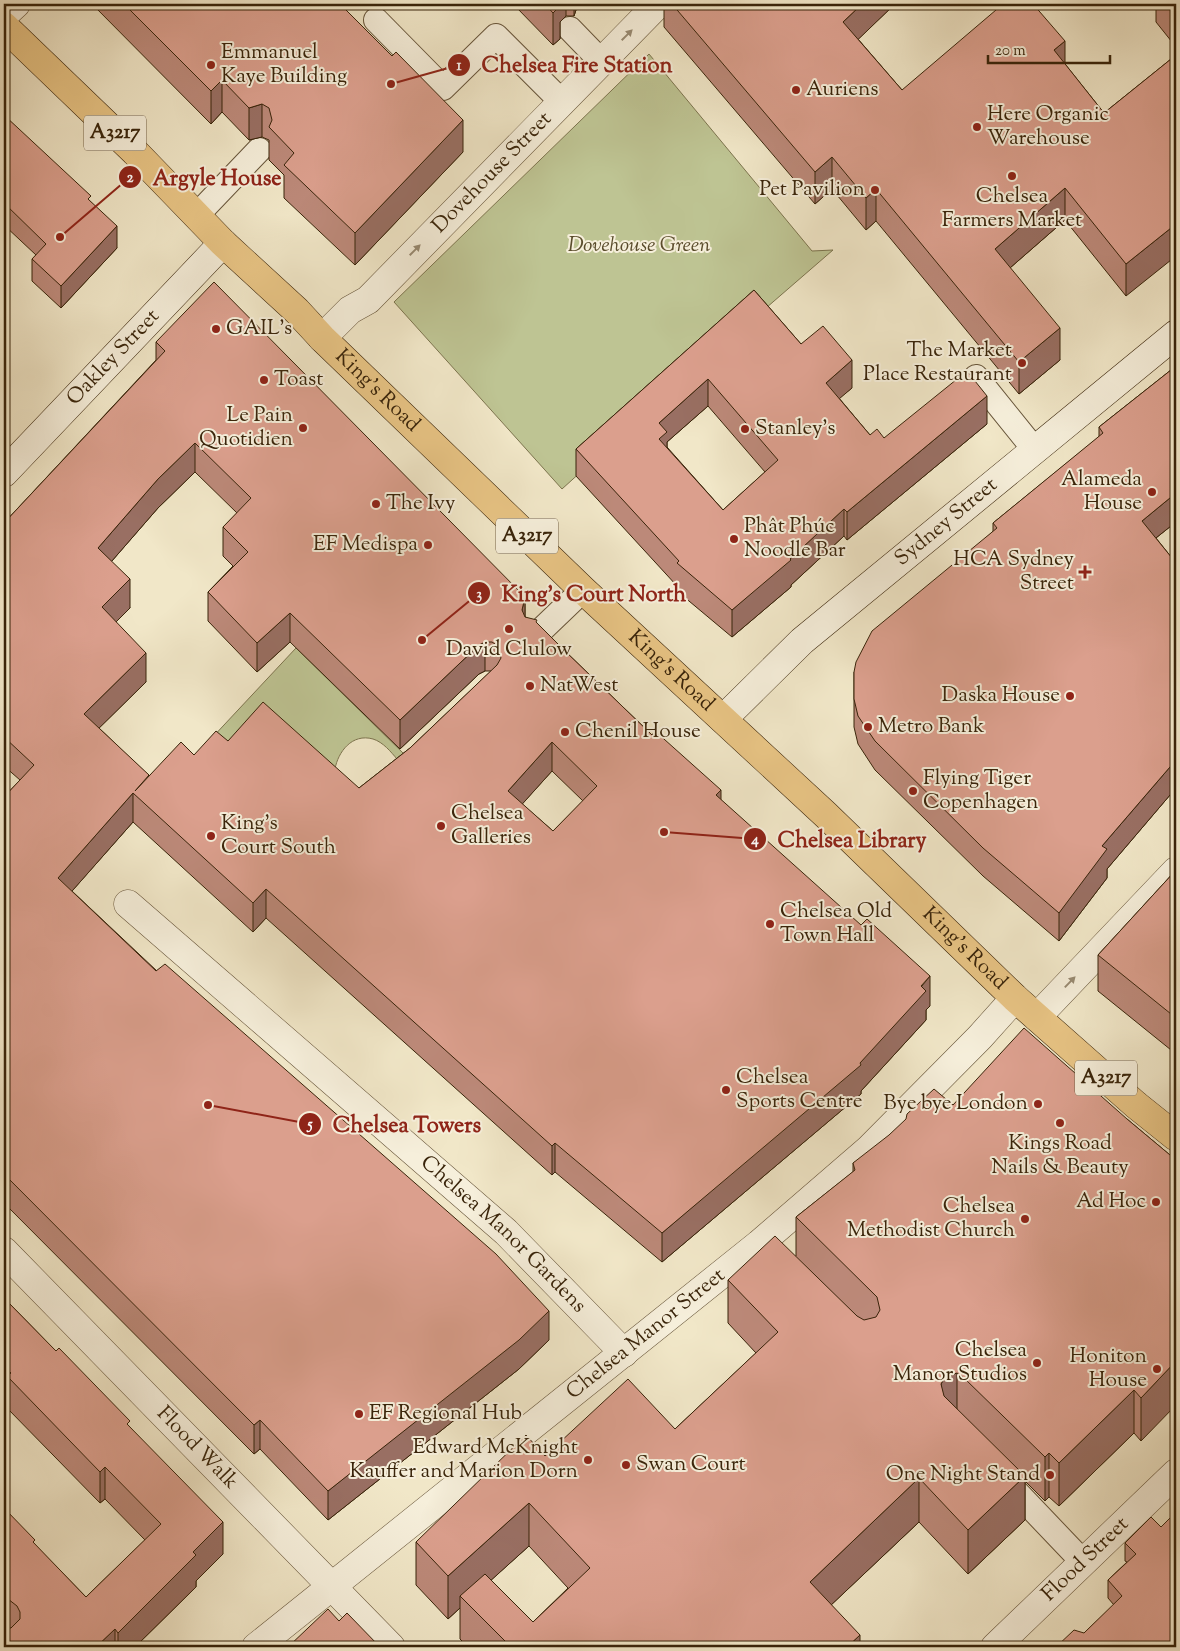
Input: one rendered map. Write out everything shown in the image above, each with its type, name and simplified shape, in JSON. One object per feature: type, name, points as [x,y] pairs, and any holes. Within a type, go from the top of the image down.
[{"type":"main road","name":"King's Road","points":[[4,26],[135,152],[223,243],[297,311],[322,338],[582,590],[826,815],[1014,998],[1136,1105],[1176,1137]]},
{"type":"street","points":[[4,15],[16,4]]},
{"type":"street","name":"Dovehouse Street","points":[[322,338],[350,310],[368,300],[658,4]]},
{"type":"street","name":"Oakley Street","points":[[4,473],[223,243]]},
{"type":"street","name":"Sydney Street","points":[[723,719],[802,641],[1176,334]]},
{"type":"street","points":[[1037,1017],[1176,871]]},
{"type":"street","name":"Chelsea Manor Gardens","points":[[128,904],[506,1232],[624,1353]]},
{"type":"street","name":"Chelsea Manor Street","points":[[256,1647],[624,1353],[768,1252],[980,1037],[1014,998]]},
{"type":"street","name":"Flood Walk","points":[[4,1250],[391,1647]]},
{"type":"street","name":"Flood Street","points":[[996,1647],[1176,1473]]},
{"type":"lane","points":[[376,20],[443,88],[496,36],[562,102]]},
{"type":"lane","points":[[570,29],[601,61]]},
{"type":"lane","points":[[196,216],[259,150]]},
{"type":"lane","points":[[976,377],[1034,449]]},
{"type":"lane","points":[[535,636],[582,590]]},
{"type":"lane","points":[[989,1464],[1083,1562]]},
{"type":"green space","name":"Dovehouse Green","points":[[649,54],[812,251],[833,250],[669,392],[562,489],[394,302]]},
{"type":"green space","points":[[296,648],[404,754],[397,759],[380,742],[365,738],[353,741],[347,745],[339,756],[335,769],[181,771]]},
{"type":"building","points":[[124,4],[340,4],[392,56],[396,52],[463,120],[355,233],[284,165],[294,153],[269,127],[272,120],[269,108],[262,104],[249,108],[222,80],[211,91]]},
{"type":"building","points":[[545,4],[559,4],[560,6],[553,13]]},
{"type":"building","points":[[672,4],[862,4],[843,22],[902,90],[1003,4],[1033,4],[1065,41],[1054,50],[1104,113],[1176,55],[1176,224],[1126,264],[1065,188],[995,249],[1060,328],[1019,362],[876,189],[866,198],[832,157],[815,172]]},
{"type":"building","points":[[1167,4],[1176,4],[1176,15]]},
{"type":"building","points":[[4,115],[91,196],[88,199],[117,226],[61,286],[32,259],[46,244],[4,203]]},
{"type":"building","points":[[214,282],[525,597],[522,610],[525,617],[537,620],[536,622],[565,651],[652,735],[655,731],[721,790],[716,795],[861,925],[867,919],[930,976],[921,986],[926,991],[860,1063],[861,1065],[662,1233],[555,1143],[552,1146],[266,889],[253,903],[133,793],[58,878],[156,971],[165,964],[496,1254],[549,1311],[519,1340],[328,1491],[260,1420],[254,1425],[4,1174],[4,797],[34,765],[4,737],[4,523],[165,351],[156,342]],"holes":[[[195,443],[251,498],[223,527],[248,552],[208,592],[257,643],[290,613],[400,720],[479,645],[485,642],[492,642],[498,646],[501,658],[497,665],[410,748],[359,788],[263,702],[228,741],[216,731],[194,755],[181,742],[135,791],[149,775],[84,714],[146,653],[102,607],[130,579],[98,548],[158,479]],[[552,742],[597,786],[553,831],[508,791]]]},
{"type":"building","points":[[754,290],[801,344],[823,326],[852,360],[826,383],[870,435],[877,429],[884,438],[967,371],[987,396],[847,512],[844,509],[791,560],[732,610],[677,563],[679,561],[576,449]],"holes":[[[708,379],[778,460],[723,510],[659,439],[667,432],[659,423]]]},
{"type":"building","points":[[1176,366],[1176,493],[1142,521],[1176,563],[1176,760],[1102,846],[1107,849],[1059,913],[983,848],[875,741],[858,716],[854,699],[856,662],[872,631],[997,528],[993,523],[1103,433],[1099,427]]},
{"type":"building","points":[[1176,870],[1176,1018],[1098,955]]},
{"type":"building","points":[[1024,1028],[1176,1160],[1176,1361],[1141,1398],[1134,1390],[1059,1463],[1049,1453],[1045,1457],[963,1377],[957,1373],[945,1377],[941,1384],[944,1396],[1025,1476],[968,1530],[919,1478],[810,1582],[860,1635],[847,1647],[511,1647],[460,1596],[485,1574],[533,1622],[590,1568],[529,1503],[448,1576],[416,1542],[526,1435],[545,1456],[628,1379],[675,1429],[778,1332],[728,1280],[775,1236],[857,1316],[864,1320],[876,1317],[880,1310],[877,1297],[796,1217],[855,1170],[853,1163],[889,1135],[906,1119],[907,1114],[934,1089],[953,1105]]},
{"type":"building","points":[[4,1298],[56,1351],[59,1348],[130,1421],[127,1424],[223,1522],[193,1552],[196,1555],[118,1633],[115,1629],[96,1647],[4,1647],[4,1628],[11,1628],[20,1619],[20,1612],[17,1606],[8,1599],[4,1599],[4,1508],[35,1540],[33,1542],[86,1597],[161,1524],[105,1467],[100,1472],[7,1376],[11,1373],[4,1366]]},
{"type":"building","points":[[1176,1512],[1176,1647],[1056,1647],[1074,1630],[1084,1633],[1122,1596],[1108,1580],[1136,1554],[1125,1543],[1151,1517],[1161,1527]]},
{"type":"building","points":[[328,1609],[339,1621],[347,1613],[380,1647],[288,1647]]},
{"type":"place","name":"Emmanuel Kaye Building","points":[[211,65]]},
{"type":"place","name":"Chelsea Fire Station","points":[[391,84]]},
{"type":"place","name":"Auriens","points":[[796,90]]},
{"type":"place","name":"Here Organic Warehouse","points":[[977,127]]},
{"type":"place","name":"Chelsea Farmers Market","points":[[1012,176]]},
{"type":"place","name":"Pet Pavilion","points":[[875,190]]},
{"type":"place","name":"Argyle House","points":[[60,237]]},
{"type":"place","name":"GAIL's","points":[[216,329]]},
{"type":"place","name":"The Market Place Restaurant","points":[[1022,363]]},
{"type":"place","name":"Toast","points":[[264,380]]},
{"type":"place","name":"Le Pain Quotidien","points":[[303,428]]},
{"type":"place","name":"Stanley's","points":[[745,429]]},
{"type":"place","name":"Alameda House","points":[[1152,492]]},
{"type":"place","name":"The Ivy","points":[[376,504]]},
{"type":"place","name":"Phât Phúc Noodle Bar","points":[[734,539]]},
{"type":"place","name":"EF Medispa","points":[[428,545]]},
{"type":"place","name":"HCA Sydney Street","points":[[1085,572]]},
{"type":"place","name":"David Clulow","points":[[509,629]]},
{"type":"place","name":"King's Court North","points":[[422,640]]},
{"type":"place","name":"NatWest","points":[[530,686]]},
{"type":"place","name":"Daska House","points":[[1070,696]]},
{"type":"place","name":"Metro Bank","points":[[868,727]]},
{"type":"place","name":"Chenil House","points":[[565,732]]},
{"type":"place","name":"Flying Tiger Copenhagen","points":[[913,791]]},
{"type":"place","name":"Chelsea Galleries","points":[[441,826]]},
{"type":"place","name":"Chelsea Library","points":[[664,832]]},
{"type":"place","name":"King's Court South","points":[[211,836]]},
{"type":"place","name":"Chelsea Old Town Hall","points":[[770,924]]},
{"type":"place","name":"Chelsea Sports Centre","points":[[726,1090]]},
{"type":"place","name":"Bye bye London","points":[[1038,1104]]},
{"type":"place","name":"Chelsea Towers","points":[[208,1105]]},
{"type":"place","name":"Kings Road Nails & Beauty","points":[[1060,1123]]},
{"type":"place","name":"Ad Hoc","points":[[1156,1202]]},
{"type":"place","name":"Chelsea Methodist Church","points":[[1025,1219]]},
{"type":"place","name":"Chelsea Manor Studios","points":[[1037,1363]]},
{"type":"place","name":"Honiton House","points":[[1157,1369]]},
{"type":"place","name":"EF Regional Hub","points":[[359,1414]]},
{"type":"place","name":"Edward McKnight Kauffer and Marion Dorn","points":[[588,1460]]},
{"type":"place","name":"Swan Court","points":[[626,1465]]},
{"type":"place","name":"One Night Stand","points":[[1050,1475]]}]
